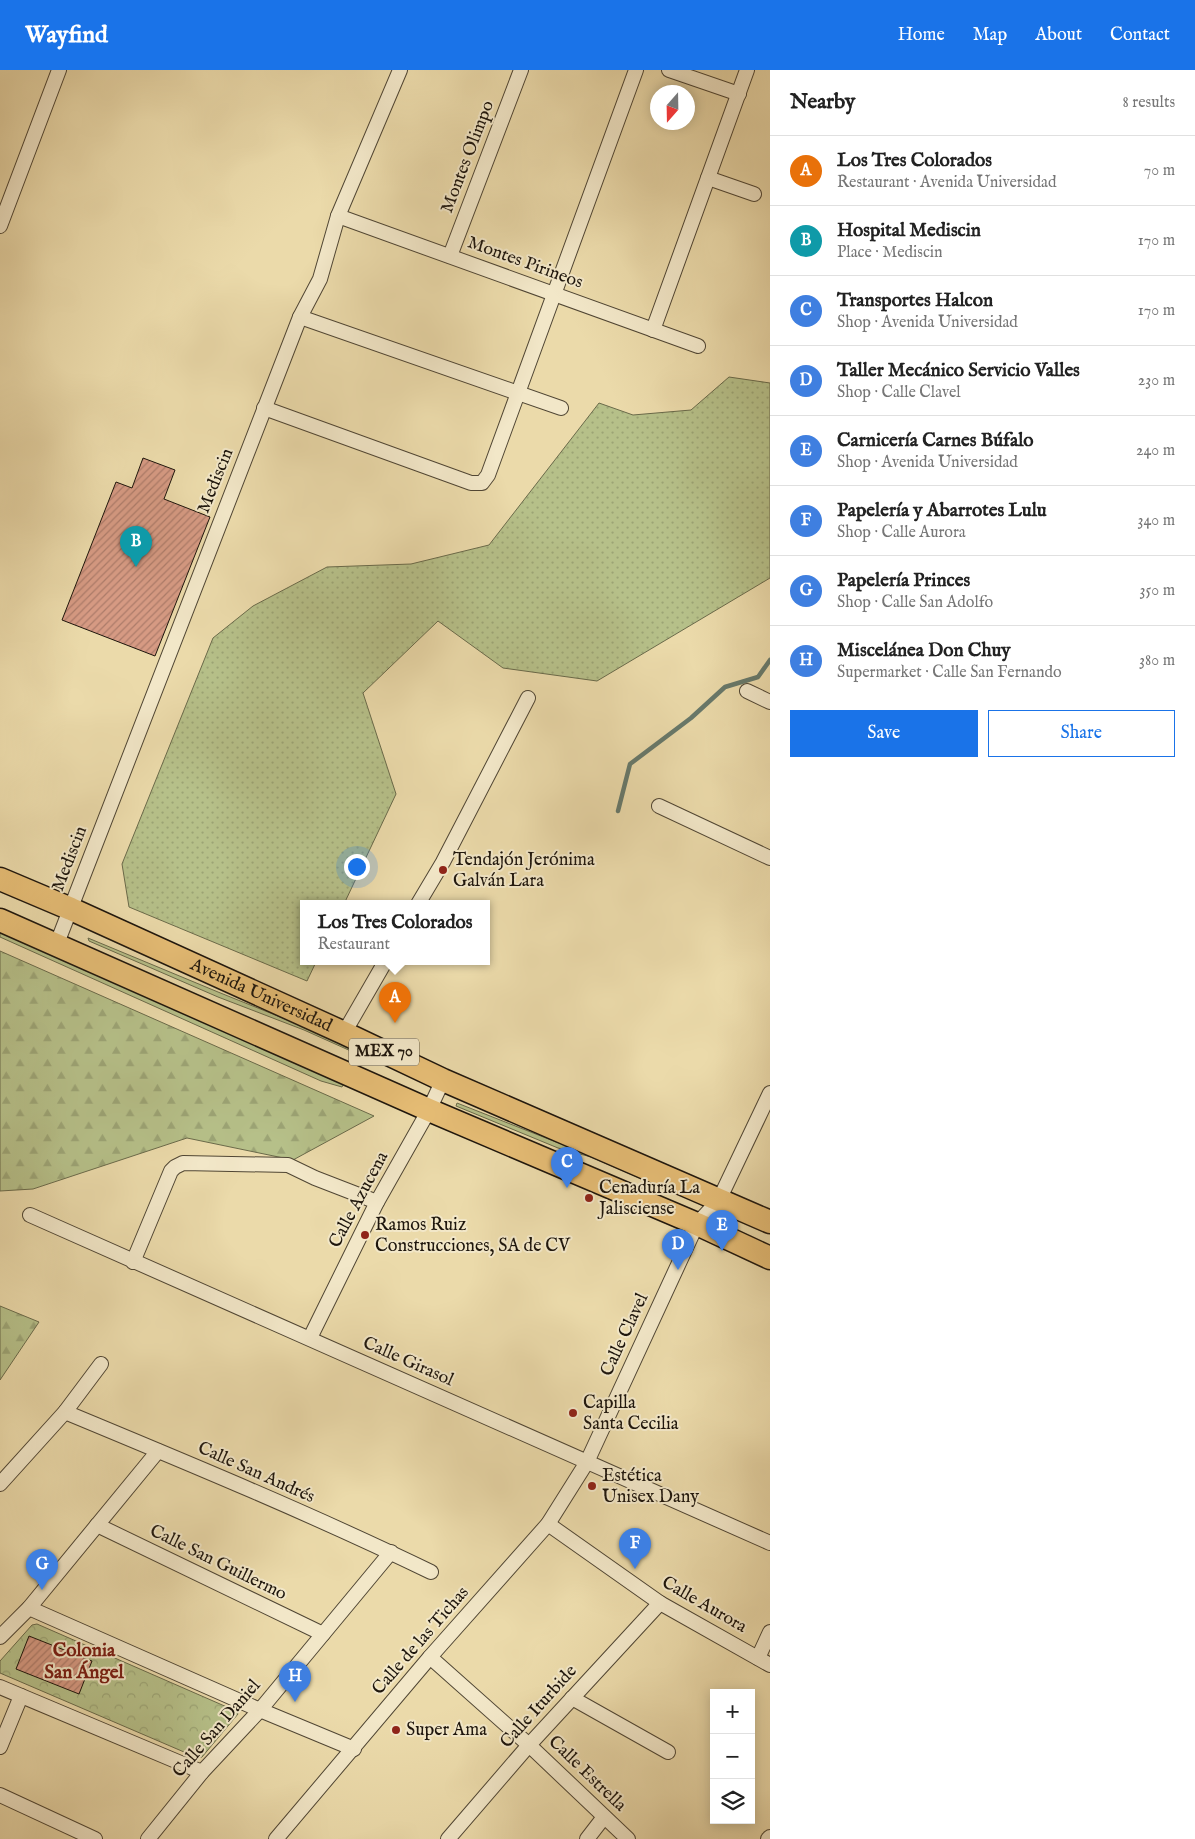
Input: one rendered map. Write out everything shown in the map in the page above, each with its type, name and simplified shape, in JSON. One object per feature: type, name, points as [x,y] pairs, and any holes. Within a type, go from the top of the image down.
[{"type":"main road","name":"Avenida Universidad","points":[[0,879],[71,909],[443,1080],[770,1222]]},
{"type":"main road","name":"MEX 70","points":[[0,920],[429,1110],[697,1224],[770,1258]]},
{"type":"street","points":[[0,226],[59,70]]},
{"type":"street","name":"Mediscin","points":[[56,946],[300,317],[320,280],[338,216],[400,70]]},
{"type":"street","name":"Montes Olimpo","points":[[450,256],[521,70]]},
{"type":"street","points":[[264,408],[471,483],[482,483],[488,474],[636,70]]},
{"type":"street","points":[[669,70],[739,94]]},
{"type":"street","points":[[653,330],[747,70]]},
{"type":"street","points":[[708,178],[754,194]]},
{"type":"street","name":"Montes Pirineos","points":[[338,216],[698,346]]},
{"type":"street","points":[[300,317],[561,408]]},
{"type":"street","points":[[747,691],[770,702]]},
{"type":"street","points":[[420,900],[443,862],[528,698]]},
{"type":"street","points":[[659,806],[770,858]]},
{"type":"street","points":[[344,1033],[383,965]]},
{"type":"street","name":"Calle Azucena","points":[[310,1338],[377,1202],[429,1110],[443,1080]]},
{"type":"street","name":"Calle Clavel","points":[[586,1462],[697,1224],[719,1200],[770,1092]]},
{"type":"street","points":[[133,1262],[170,1171],[174,1166],[183,1163],[288,1165],[315,1178],[377,1202]]},
{"type":"street","name":"Calle Girasol","points":[[30,1215],[770,1544]]},
{"type":"street","points":[[0,1484],[65,1412],[101,1364]]},
{"type":"street","name":"Calle San Andrés","points":[[65,1412],[391,1552],[431,1572]]},
{"type":"street","points":[[0,1637],[29,1608],[158,1451]]},
{"type":"street","name":"Calle de las Tichas","points":[[276,1839],[430,1657],[548,1524],[586,1462]]},
{"type":"street","name":"Calle Aurora","points":[[548,1524],[660,1603],[764,1661]]},
{"type":"street","name":"Calle San Guillermo","points":[[97,1525],[323,1634]]},
{"type":"street","name":"Calle San Daniel","points":[[148,1839],[202,1772],[260,1710],[391,1552]]},
{"type":"street","name":"Calle Iturbide","points":[[448,1839],[530,1744],[660,1603]]},
{"type":"street","points":[[29,1608],[260,1710],[354,1749]]},
{"type":"street","points":[[764,1661],[770,1632]]},
{"type":"street","name":"Calle Estrella","points":[[430,1657],[530,1744],[604,1818],[628,1839]]},
{"type":"street","points":[[0,1687],[202,1772]]},
{"type":"street","points":[[0,1746],[21,1696]]},
{"type":"street","points":[[572,1698],[668,1752]]},
{"type":"street","points":[[0,1795],[95,1839]]},
{"type":"street","points":[[586,1839],[604,1818]]},
{"type":"green space","points":[[729,377],[770,383],[770,578],[597,681],[503,668],[438,621],[363,693],[396,794],[346,900],[300,900],[300,965],[315,965],[307,981],[129,907],[122,864],[213,638],[253,606],[327,567],[411,564],[489,545],[599,403],[633,415],[691,410]]},
{"type":"green space","points":[[0,928],[344,1083],[342,1087],[321,1081],[0,937]]},
{"type":"green space","points":[[88,938],[305,1027],[384,1063],[382,1065],[304,1030],[218,997],[89,941]]},
{"type":"green space","points":[[0,951],[374,1116],[293,1160],[187,1138],[33,1189],[0,1191]]},
{"type":"green space","points":[[457,1103],[556,1142],[592,1152],[681,1193],[672,1192],[591,1157],[558,1148],[456,1106]]},
{"type":"green space","points":[[0,1306],[39,1322],[0,1380]]},
{"type":"green space","points":[[37,1624],[236,1711],[238,1714],[202,1757],[198,1758],[0,1673],[0,1661],[32,1625]]},
{"type":"building","points":[[143,458],[175,470],[164,499],[210,517],[155,656],[62,620],[116,482],[132,488]]},
{"type":"building","points":[[29,1636],[92,1661],[79,1694],[16,1669]]},
{"type":"waterway","points":[[618,811],[630,764],[691,718],[725,687],[758,677],[770,660]]},
{"type":"place","name":"Hospital Mediscin","points":[[136,567]]},
{"type":"place","name":"Tendajón Jerónima Galván Lara","points":[[443,870]]},
{"type":"place","name":"Los Tres Colorados","points":[[395,1023]]},
{"type":"place","name":"Transportes Halcon","points":[[567,1188]]},
{"type":"place","name":"Cenaduría La Jalisciense","points":[[589,1198]]},
{"type":"place","name":"Ramos Ruiz Construcciones, SA de CV","points":[[365,1235]]},
{"type":"place","name":"Carnicería Carnes Búfalo","points":[[722,1251]]},
{"type":"place","name":"Taller Mecánico Servicio Valles","points":[[678,1270]]},
{"type":"place","name":"Capilla Santa Cecilia","points":[[573,1413]]},
{"type":"place","name":"Estética Unisex Dany","points":[[592,1486]]},
{"type":"place","name":"Papelería y Abarrotes Lulu","points":[[635,1569]]},
{"type":"place","name":"Papelería Princes","points":[[42,1590]]},
{"type":"place","name":"Miscelánea Don Chuy","points":[[295,1702]]},
{"type":"place","name":"Super Ama","points":[[396,1730]]},
{"type":"district","name":"Colonia San Ángel","points":[[84,1662]]}]
